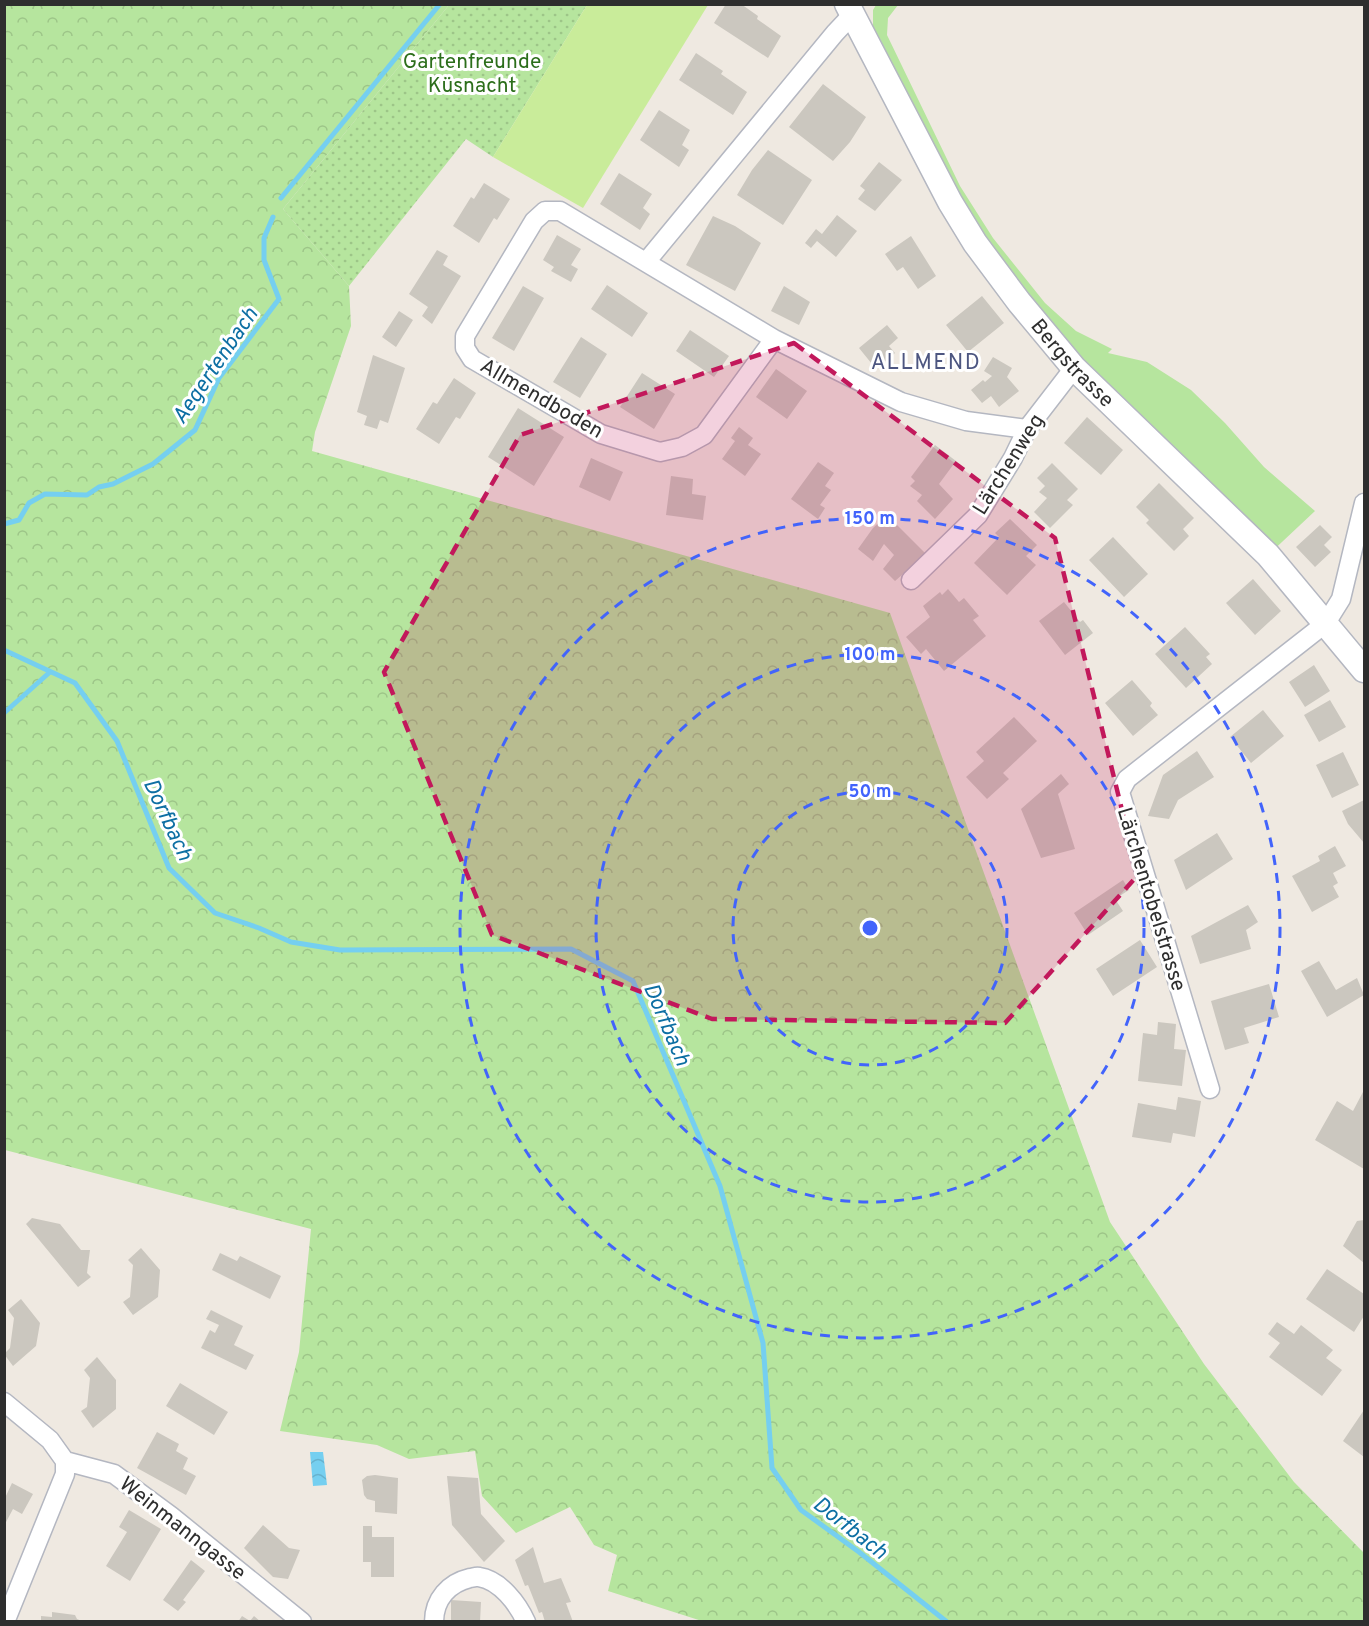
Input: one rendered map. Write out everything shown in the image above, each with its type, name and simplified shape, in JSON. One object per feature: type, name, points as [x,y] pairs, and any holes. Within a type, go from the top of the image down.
[{"type":"street","points":[[646,262],[835,33],[849,10]]},
{"type":"street","name":"Bergstrasse","points":[[849,10],[950,202],[975,243],[1019,302],[1074,368],[1268,555],[1365,670]]},
{"type":"street","name":"Allmendboden","points":[[774,339],[704,435],[682,447],[660,452],[601,434],[472,359],[465,348],[465,336],[534,221],[545,211],[560,211],[774,339],[901,402],[966,421],[1027,429]]},
{"type":"street","name":"Lärchenweg","points":[[911,580],[978,515],[1013,458],[1027,429],[1074,368]]},
{"type":"street","points":[[1326,623],[1341,599],[1365,503]]},
{"type":"street","name":"Lärchentobelstrasse","points":[[1210,1089],[1120,792],[1127,779],[1326,623]]},
{"type":"street","points":[[4,1402],[50,1440],[65,1461],[65,1474],[5,1622]]},
{"type":"street","name":"Weinmanngasse","points":[[65,1461],[114,1474],[171,1516],[302,1622]]},
{"type":"street","points":[[434,1622],[434,1613],[442,1594],[457,1581],[478,1576],[500,1586],[526,1622]]},
{"type":"highlighted area","points":[[794,343],[1055,538],[1138,875],[1005,1023],[712,1019],[492,935],[384,672],[520,435]]},
{"type":"green space","points":[[4,5],[449,5],[283,209],[349,286],[351,326],[315,432],[312,451],[890,613],[1110,1222],[1204,1364],[1294,1482],[1364,1553],[1364,1621],[705,1622],[608,1591],[617,1555],[594,1545],[570,1507],[516,1533],[482,1496],[475,1451],[409,1459],[377,1445],[280,1431],[299,1352],[311,1229],[5,1150]]},
{"type":"green space","name":"Gartenfreunde Küsnacht","points":[[449,5],[587,5],[493,157],[466,139],[349,286],[283,209]]},
{"type":"green space","points":[[587,5],[708,5],[583,208],[493,157]]},
{"type":"green space","points":[[876,5],[898,5],[888,18],[887,35],[960,186],[993,238],[1045,303],[1076,331],[1112,349],[1108,353],[1147,362],[1191,390],[1225,423],[1264,467],[1315,511],[1268,555],[1074,368],[985,242],[873,36],[873,10]]},
{"type":"water","points":[[310,1452],[323,1452],[327,1485],[313,1486]]},
{"type":"building","points":[[726,4],[741,4],[781,36],[768,58],[714,23]]},
{"type":"building","points":[[696,53],[723,71],[721,74],[747,92],[733,115],[679,80]]},
{"type":"building","points":[[823,84],[866,117],[850,142],[833,161],[789,127]]},
{"type":"building","points":[[659,110],[690,130],[682,145],[689,150],[679,167],[640,140]]},
{"type":"building","points":[[768,150],[812,180],[783,225],[737,195],[752,170]]},
{"type":"building","points":[[879,162],[902,180],[875,211],[858,199],[865,190],[860,186]]},
{"type":"building","points":[[619,173],[652,194],[643,208],[650,214],[640,230],[600,204]]},
{"type":"building","points":[[484,183],[510,199],[497,220],[494,218],[479,243],[453,226],[471,197],[474,199]]},
{"type":"building","points":[[837,215],[857,231],[836,257],[817,241],[811,248],[805,243],[816,229],[822,234]]},
{"type":"building","points":[[713,216],[735,226],[761,243],[735,291],[686,265]]},
{"type":"building","points":[[557,235],[581,249],[571,265],[578,269],[571,282],[551,271],[554,267],[543,260]]},
{"type":"building","points":[[911,236],[936,276],[918,289],[903,267],[897,271],[885,254]]},
{"type":"building","points":[[437,250],[448,256],[443,265],[461,276],[432,324],[422,316],[428,307],[409,294]]},
{"type":"building","points":[[607,285],[648,313],[632,337],[591,309]]},
{"type":"building","points":[[523,286],[544,298],[514,351],[492,338]]},
{"type":"building","points":[[784,286],[810,302],[799,325],[771,311]]},
{"type":"building","points":[[982,296],[1004,323],[968,352],[946,325]]},
{"type":"building","points":[[399,311],[413,320],[396,347],[382,337]]},
{"type":"building","points":[[887,325],[898,338],[889,346],[895,353],[876,369],[859,348]]},
{"type":"building","points":[[690,330],[729,356],[714,377],[676,351]]},
{"type":"building","points":[[581,337],[607,354],[580,398],[553,382]]},
{"type":"building","points":[[373,355],[405,368],[388,423],[380,420],[377,429],[364,425],[367,416],[357,412]]},
{"type":"building","points":[[993,357],[1012,368],[1007,377],[1019,391],[999,407],[991,396],[982,403],[971,390],[992,376],[984,371]]},
{"type":"building","points":[[776,369],[807,391],[787,419],[756,397]]},
{"type":"building","points":[[642,373],[675,394],[654,429],[620,407]]},
{"type":"building","points":[[454,378],[476,393],[460,419],[456,417],[439,444],[416,429],[433,402],[437,404]]},
{"type":"building","points":[[518,408],[564,437],[534,486],[488,457]]},
{"type":"building","points":[[1087,417],[1123,450],[1101,475],[1064,443]]},
{"type":"building","points":[[739,427],[753,438],[748,445],[761,454],[745,476],[722,459],[735,441],[731,438]]},
{"type":"building","points":[[935,445],[956,461],[939,484],[953,499],[935,519],[917,501],[922,495],[910,486],[915,481],[911,477]]},
{"type":"building","points":[[591,458],[623,472],[610,501],[579,487]]},
{"type":"building","points":[[818,462],[834,473],[825,486],[831,490],[820,505],[825,508],[818,519],[791,499]]},
{"type":"building","points":[[1052,463],[1078,489],[1067,500],[1073,505],[1050,528],[1034,512],[1047,498],[1039,492],[1045,486],[1037,478]]},
{"type":"building","points":[[671,476],[693,479],[692,494],[706,496],[703,520],[666,515]]},
{"type":"building","points":[[1159,483],[1194,518],[1183,529],[1189,536],[1174,551],[1146,523],[1149,520],[1136,507]]},
{"type":"building","points":[[887,515],[926,554],[895,581],[883,569],[894,555],[884,544],[873,561],[858,549],[873,528]]},
{"type":"building","points":[[1010,519],[1037,545],[1026,556],[1036,565],[1007,595],[974,563],[999,537],[995,533]]},
{"type":"building","points":[[1320,525],[1332,537],[1324,545],[1331,552],[1315,567],[1296,547]]},
{"type":"building","points":[[1113,537],[1148,574],[1124,597],[1089,560]]},
{"type":"building","points":[[1253,579],[1281,611],[1255,635],[1226,603]]},
{"type":"building","points":[[948,589],[959,602],[964,598],[979,616],[973,620],[986,636],[944,671],[926,649],[921,654],[906,637],[930,617],[923,606],[940,592],[942,595]]},
{"type":"building","points":[[1064,602],[1080,622],[1083,620],[1093,633],[1065,655],[1039,621]]},
{"type":"building","points":[[1185,627],[1210,654],[1206,657],[1212,664],[1186,688],[1155,654]]},
{"type":"building","points":[[1314,665],[1330,691],[1305,707],[1289,682]]},
{"type":"building","points":[[1132,680],[1152,703],[1150,706],[1158,715],[1133,736],[1105,703]]},
{"type":"building","points":[[1330,700],[1346,727],[1319,742],[1304,715]]},
{"type":"building","points":[[1263,710],[1284,736],[1251,763],[1230,737]]},
{"type":"building","points":[[1014,717],[1037,741],[1003,773],[1009,779],[987,799],[966,777],[984,761],[976,752]]},
{"type":"building","points":[[1197,751],[1214,777],[1178,800],[1169,819],[1148,816],[1163,775]]},
{"type":"building","points":[[1343,752],[1359,785],[1332,798],[1316,765]]},
{"type":"building","points":[[1061,774],[1069,784],[1058,794],[1075,849],[1041,858],[1021,809]]},
{"type":"building","points":[[1364,800],[1364,843],[1348,824],[1342,811]]},
{"type":"building","points":[[1217,833],[1233,859],[1186,890],[1174,860]]},
{"type":"building","points":[[1335,846],[1346,866],[1333,873],[1338,883],[1333,886],[1339,897],[1312,912],[1292,876],[1320,861],[1318,856]]},
{"type":"building","points":[[1123,880],[1129,890],[1115,899],[1123,911],[1088,935],[1074,913]]},
{"type":"building","points":[[1248,905],[1258,922],[1246,930],[1251,949],[1200,964],[1191,936]]},
{"type":"building","points":[[1140,940],[1157,967],[1113,996],[1096,969]]},
{"type":"building","points":[[1319,961],[1336,990],[1357,978],[1364,995],[1327,1017],[1301,971]]},
{"type":"building","points":[[1269,984],[1279,1017],[1244,1028],[1249,1043],[1225,1050],[1211,1001]]},
{"type":"building","points":[[1158,1022],[1176,1024],[1174,1049],[1186,1050],[1182,1086],[1138,1081],[1143,1033],[1157,1035]]},
{"type":"building","points":[[1364,1090],[1364,1169],[1315,1140],[1337,1101],[1353,1111]]},
{"type":"building","points":[[1178,1097],[1201,1101],[1195,1137],[1173,1133],[1171,1143],[1132,1137],[1138,1103],[1176,1110]]},
{"type":"building","points":[[32,1218],[60,1224],[81,1250],[90,1250],[87,1273],[91,1277],[78,1287],[26,1224]]},
{"type":"building","points":[[1364,1220],[1364,1263],[1343,1246],[1357,1221]]},
{"type":"building","points":[[141,1248],[160,1270],[158,1297],[133,1315],[123,1302],[130,1297],[133,1265],[128,1260]]},
{"type":"building","points":[[220,1253],[237,1261],[240,1256],[281,1276],[270,1299],[212,1270]]},
{"type":"building","points":[[1327,1269],[1364,1294],[1364,1316],[1354,1332],[1306,1299]]},
{"type":"building","points":[[21,1299],[40,1323],[36,1346],[13,1366],[4,1354],[10,1348],[14,1318],[8,1310]]},
{"type":"building","points":[[211,1310],[243,1326],[234,1345],[254,1355],[246,1370],[201,1348],[210,1330],[215,1333],[219,1325],[206,1319]]},
{"type":"building","points":[[1277,1322],[1294,1334],[1301,1325],[1333,1350],[1326,1358],[1342,1370],[1322,1396],[1269,1357],[1280,1343],[1268,1334]]},
{"type":"building","points":[[97,1357],[116,1380],[116,1409],[93,1428],[81,1411],[87,1407],[90,1378],[84,1370]]},
{"type":"building","points":[[180,1383],[228,1412],[214,1435],[166,1406]]},
{"type":"building","points":[[1364,1410],[1364,1457],[1343,1441]]},
{"type":"building","points":[[157,1432],[179,1444],[176,1451],[188,1458],[183,1469],[196,1476],[186,1495],[137,1468]]},
{"type":"building","points":[[367,1476],[398,1478],[397,1514],[375,1512],[375,1501],[367,1499],[364,1495],[362,1480]]},
{"type":"building","points":[[447,1476],[478,1478],[481,1514],[505,1541],[484,1562],[452,1525]]},
{"type":"building","points":[[12,1483],[33,1494],[22,1514],[13,1509],[5,1524],[5,1498]]},
{"type":"building","points":[[129,1510],[161,1529],[130,1581],[106,1566],[127,1532],[119,1527]]},
{"type":"building","points":[[263,1525],[289,1548],[300,1550],[288,1579],[273,1577],[244,1548]]},
{"type":"building","points":[[363,1526],[372,1526],[372,1537],[394,1537],[394,1577],[371,1577],[371,1562],[363,1562]]},
{"type":"building","points":[[533,1547],[544,1583],[561,1578],[571,1602],[566,1603],[573,1622],[545,1622],[542,1612],[539,1613],[515,1560]]},
{"type":"building","points":[[191,1560],[205,1571],[183,1600],[186,1602],[178,1611],[163,1600]]},
{"type":"building","points":[[451,1600],[481,1602],[480,1622],[451,1622]]},
{"type":"building","points":[[52,1612],[75,1615],[77,1619],[84,1622],[41,1622],[41,1616],[52,1617]]},
{"type":"building","points":[[242,1616],[250,1621],[254,1616],[261,1622],[238,1622]]},
{"type":"waterway","name":"Aegertenbach","points":[[281,198],[440,4]]},
{"type":"waterway","name":"Aegertenbach","points":[[4,524],[19,520],[29,503],[45,494],[87,495],[99,487],[113,484],[153,464],[195,430],[219,378],[279,299],[264,260],[264,238],[273,217]]},
{"type":"waterway","name":"Dorfbach","points":[[4,650],[75,683],[117,741],[169,868],[215,913],[291,942],[340,950],[571,949],[633,981],[720,1186],[763,1343],[772,1468],[801,1510],[859,1552],[947,1622]]},
{"type":"waterway","points":[[4,713],[50,672]]},
{"type":"district","name":"ALLMEND","points":[[926,361]]}]
